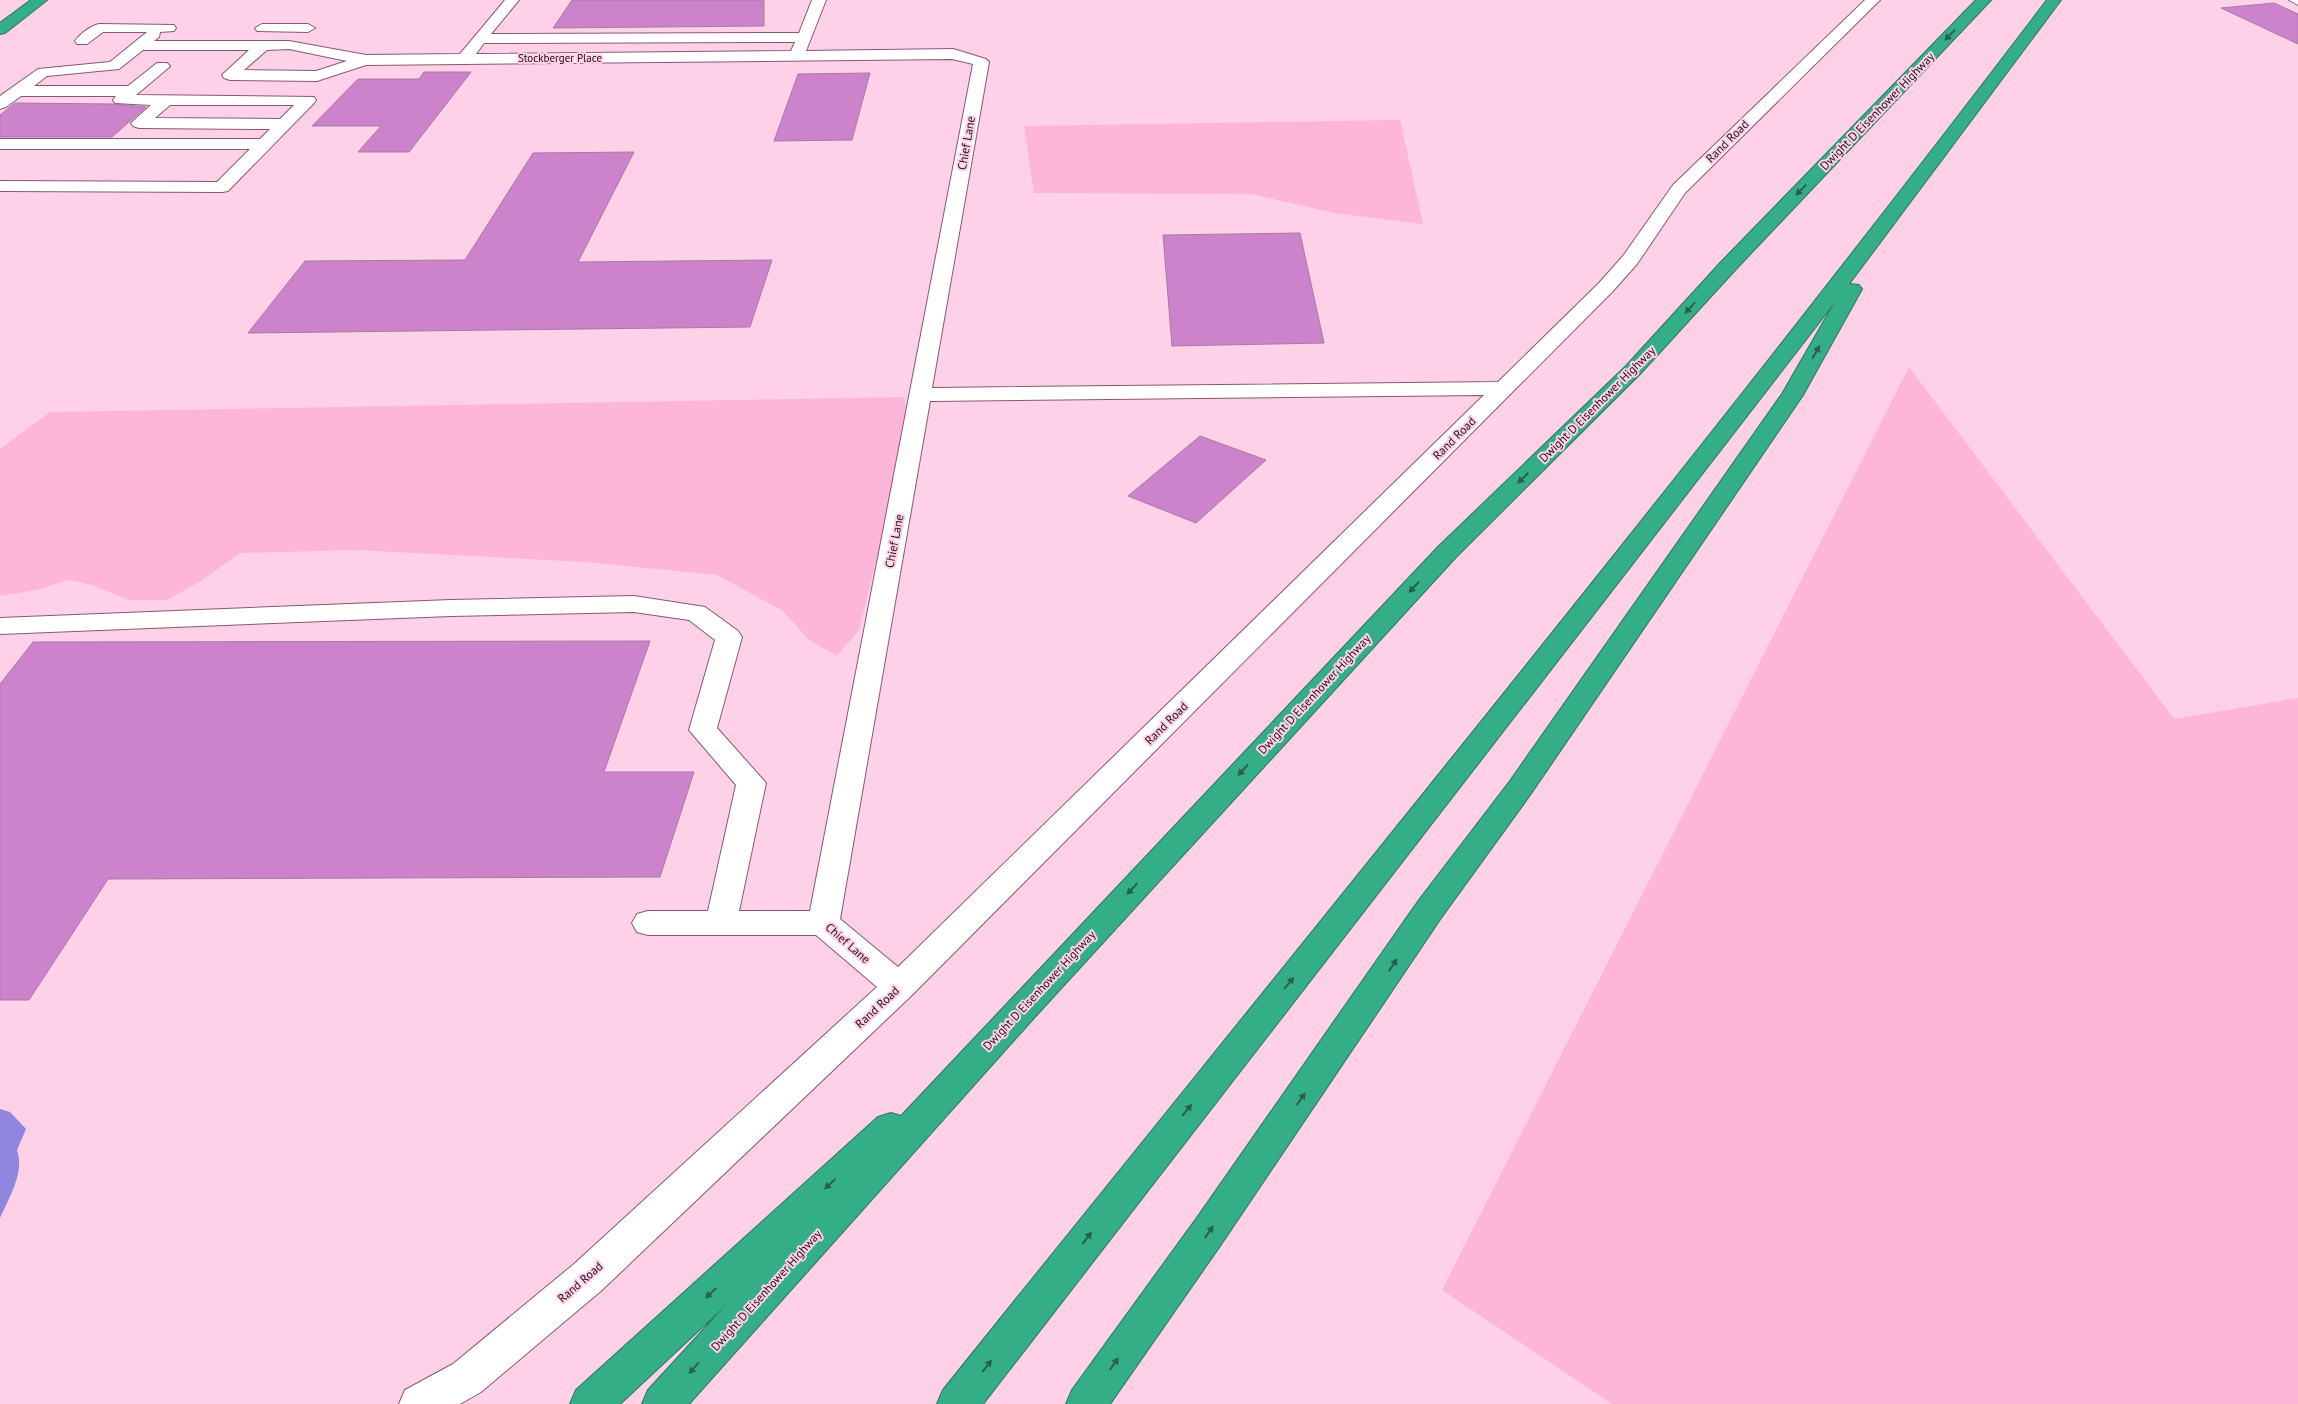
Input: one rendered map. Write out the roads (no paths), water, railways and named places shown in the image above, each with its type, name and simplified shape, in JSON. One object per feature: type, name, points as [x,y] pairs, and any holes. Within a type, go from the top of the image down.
[{"type":"highway","points":[[0,17],[26,0]]},
{"type":"highway","points":[[0,30],[40,0]]},
{"type":"highway","name":"Dwight D Eisenhower Highway","points":[[662,1404],[1021,1009],[1447,552],[1633,370],[1735,258],[1984,0]]},
{"type":"highway","points":[[956,1404],[1614,572],[1901,204],[2054,0]]},
{"type":"highway","points":[[1086,1404],[1210,1232],[1430,909],[1520,788],[1538,758],[1792,395],[1901,204]]},
{"type":"highway","points":[[590,1404],[1021,1009]]},
{"type":"street","points":[[464,59],[512,0]]},
{"type":"street","points":[[797,57],[819,0]]},
{"type":"street","name":"Rand Road","points":[[419,1404],[467,1378],[588,1276],[899,987],[1606,288],[1630,260],[1679,189],[1873,0]]},
{"type":"street","points":[[82,41],[99,28],[182,28]]},
{"type":"street","points":[[114,66],[162,28]]},
{"type":"street","points":[[250,28],[308,28]]},
{"type":"street","points":[[480,39],[804,37]]},
{"type":"street","points":[[263,45],[230,75],[317,76],[366,60]]},
{"type":"street","name":"Stockberger Place","points":[[140,46],[289,46],[366,60],[954,54],[981,62]]},
{"type":"street","name":"Chief Lane","points":[[899,987],[823,923],[981,62]]},
{"type":"street","points":[[0,104],[43,72],[114,66],[162,66],[121,100],[308,100]]},
{"type":"street","points":[[0,186],[222,186],[308,100],[317,76]]},
{"type":"street","points":[[18,91],[132,91]]},
{"type":"street","points":[[166,100],[139,124],[285,124]]},
{"type":"street","points":[[1,144],[264,144]]},
{"type":"street","points":[[921,395],[1505,388]]},
{"type":"street","points":[[0,626],[451,608],[634,604],[696,613],[729,637],[703,730],[751,783],[721,923]]},
{"type":"street","points":[[648,923],[823,923]]}]
